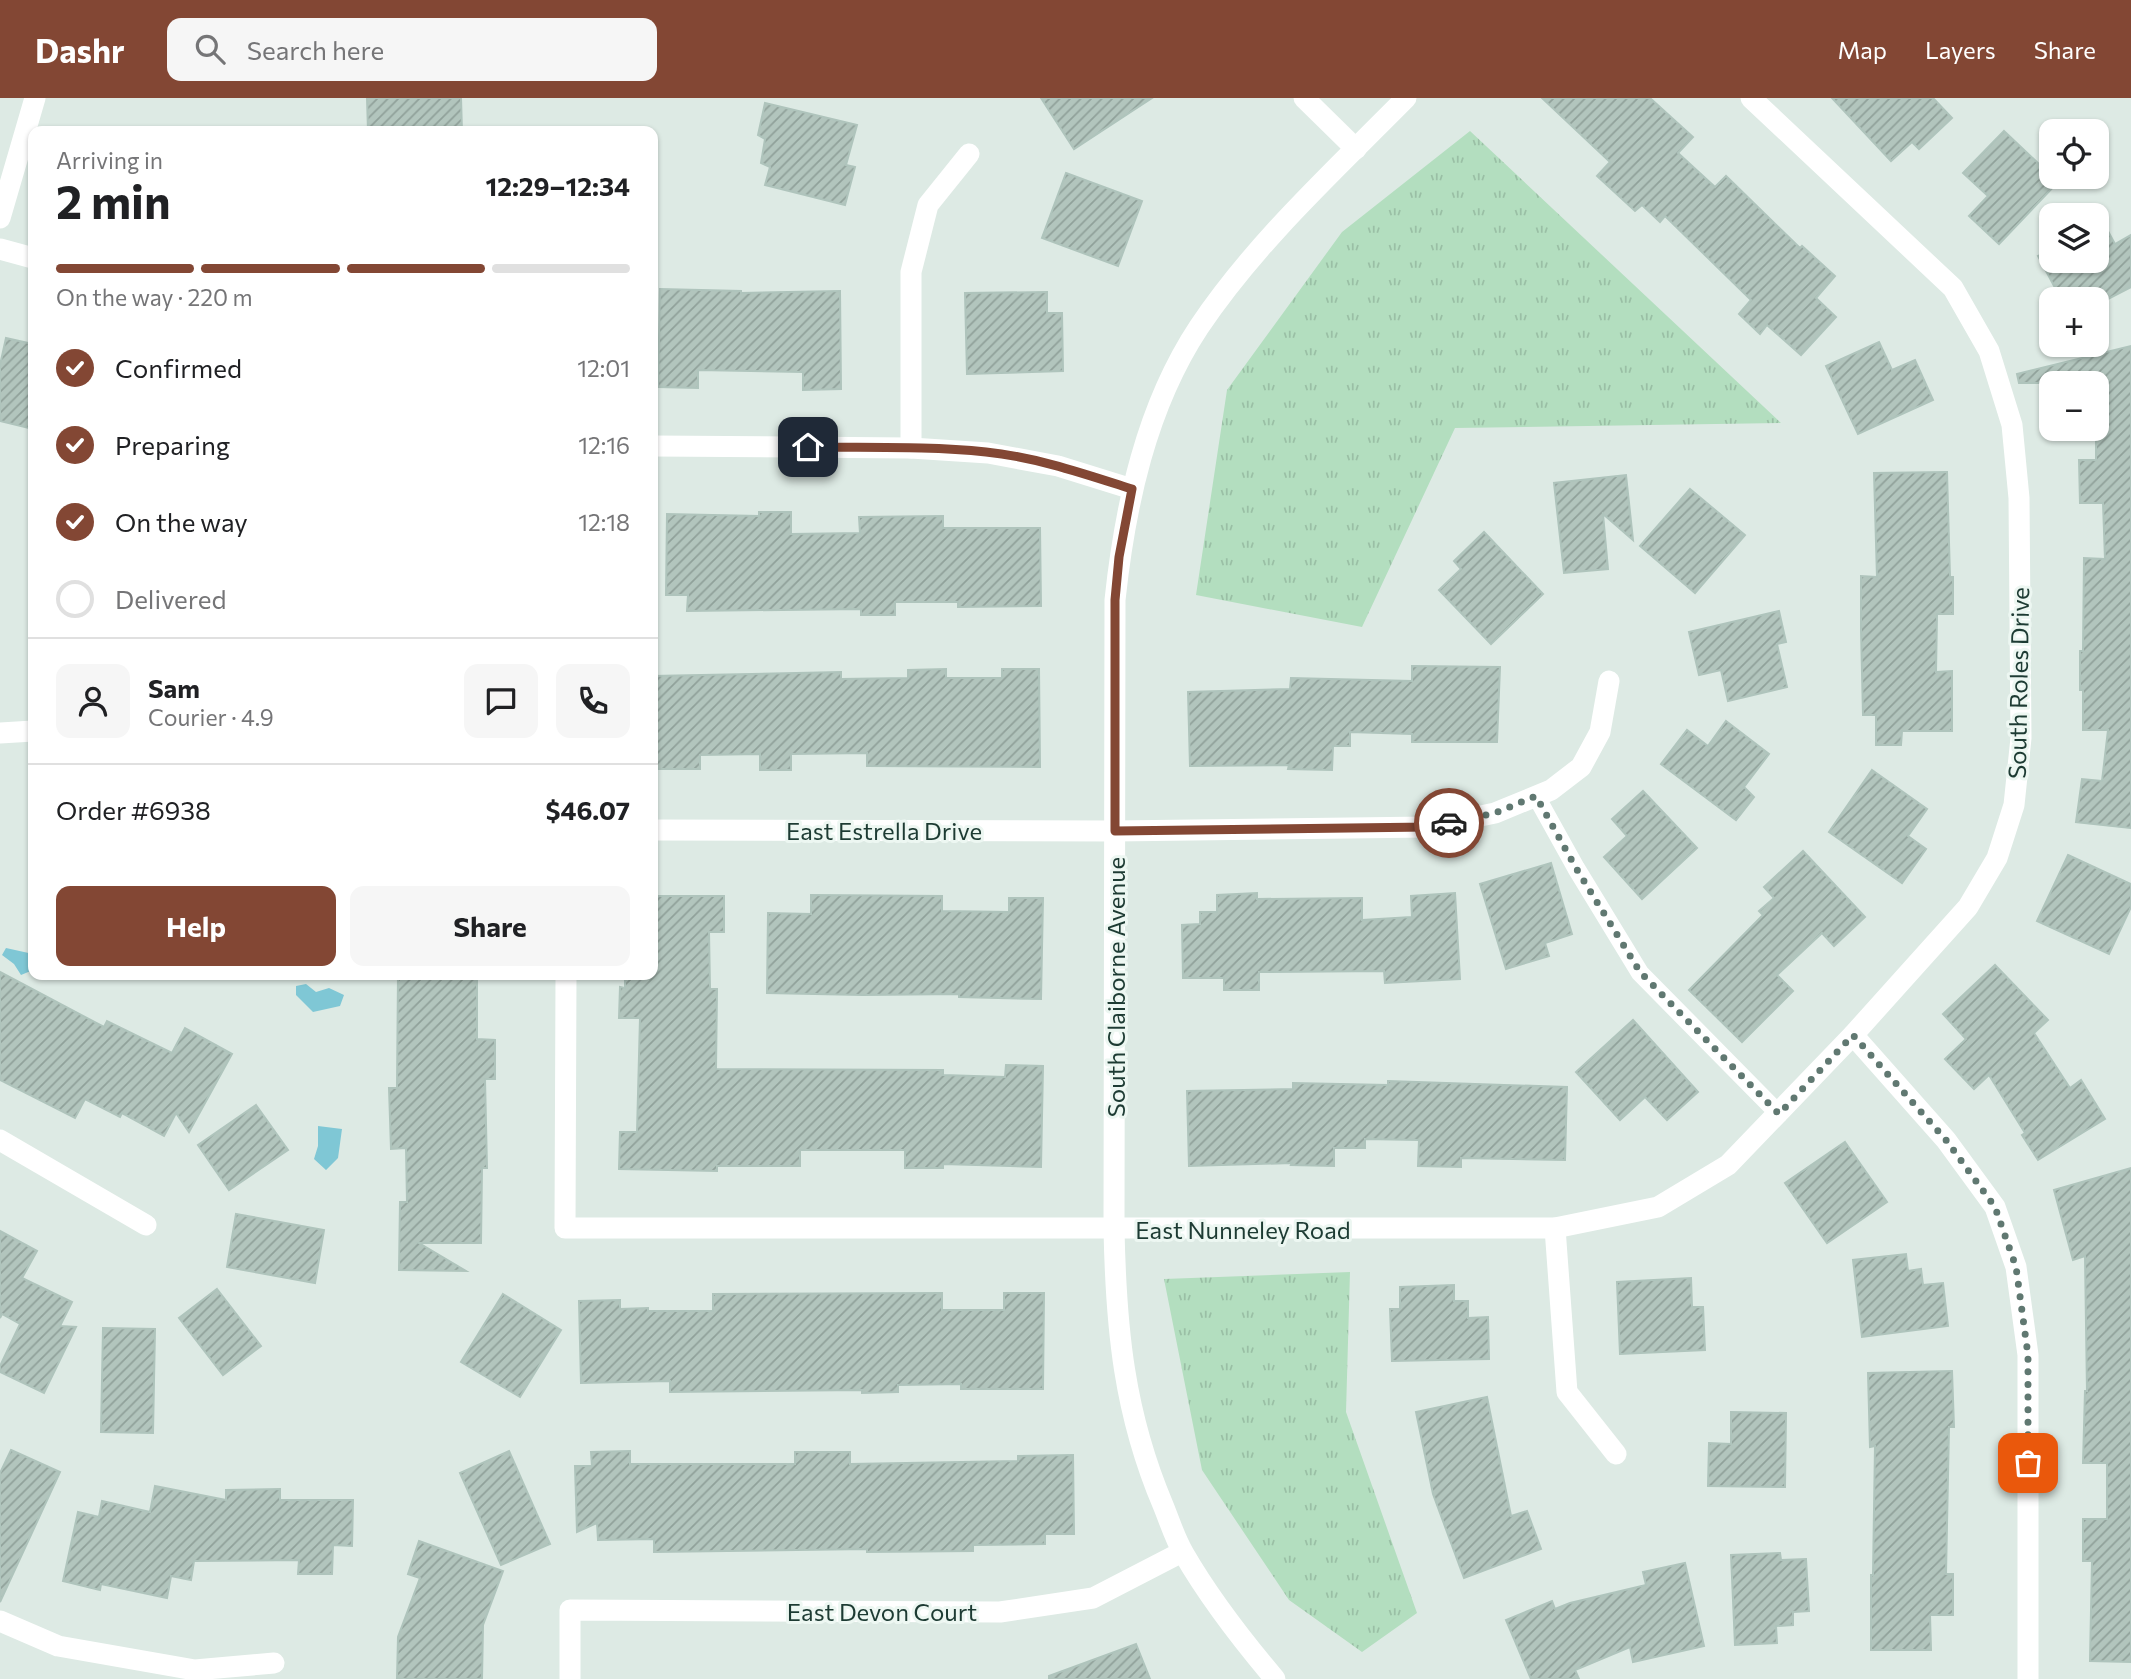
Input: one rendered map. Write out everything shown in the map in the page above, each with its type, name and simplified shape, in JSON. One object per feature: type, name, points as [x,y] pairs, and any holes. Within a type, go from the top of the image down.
[{"type":"street","points":[[0,218],[35,98]]},
{"type":"street","points":[[1304,98],[1356,149]]},
{"type":"street","name":"South Claiborne Avenue","points":[[1275,1679],[1208,1593],[1182,1552],[1152,1478],[1134,1422],[1121,1353],[1115,1292],[1114,1229],[1115,600],[1119,557],[1132,489],[1148,434],[1166,387],[1197,329],[1262,246],[1406,98]]},
{"type":"street","name":"South Roles Drive","points":[[1758,101],[1953,288],[1989,351],[2012,425],[2019,498],[2021,738],[2014,805],[1997,858],[1968,907],[1853,1035]]},
{"type":"street","points":[[911,448],[911,272],[928,205],[970,153]]},
{"type":"street","points":[[0,249],[28,257]]},
{"type":"street","points":[[658,446],[911,448],[988,453],[1058,466],[1132,489]]},
{"type":"street","name":"East Estrella Drive","points":[[658,830],[1115,831],[1428,827],[1495,813],[1551,790],[1581,767],[1600,732],[1609,681]]},
{"type":"street","points":[[0,733],[28,731]]},
{"type":"street","name":"East Nunneley Road","points":[[566,980],[565,1228],[1555,1228],[1658,1207],[1728,1165],[1853,1035]]},
{"type":"street","points":[[1853,1035],[1946,1140],[1995,1207],[2016,1267],[2028,1355],[2028,1679]]},
{"type":"street","points":[[0,1140],[146,1225]]},
{"type":"street","points":[[1555,1228],[1567,1392],[1616,1454]]},
{"type":"street","name":"East Devon Court","points":[[570,1679],[570,1610],[1000,1612],[1093,1598],[1182,1552]]},
{"type":"street","points":[[0,1621],[58,1646],[195,1670],[274,1663]]},
{"type":"lane","points":[[1536,796],[1576,868],[1640,972],[1779,1114]]},
{"type":"green space","points":[[1470,131],[1781,423],[1455,428],[1362,627],[1196,595],[1227,390],[1342,232]]},
{"type":"green space","points":[[1350,1272],[1346,1412],[1417,1613],[1362,1652],[1289,1600],[1202,1470],[1164,1279]]},
{"type":"water","points":[[6,948],[28,953],[28,972],[21,975],[14,964],[2,955]]},
{"type":"water","points":[[306,984],[316,992],[329,988],[344,995],[340,1006],[313,1012],[296,995],[296,986]]},
{"type":"water","points":[[318,1126],[342,1129],[338,1158],[326,1170],[314,1159],[318,1146]]},
{"type":"building","points":[[367,98],[461,98],[462,126],[368,126]]},
{"type":"building","points":[[1041,98],[1152,98],[1074,149]]},
{"type":"building","points":[[1542,98],[1650,98],[1693,137],[1678,153],[1715,187],[1726,176],[1800,248],[1802,246],[1835,276],[1816,298],[1836,317],[1801,355],[1767,325],[1760,334],[1739,314],[1751,300],[1665,216],[1660,222],[1642,205],[1635,211],[1597,176],[1610,162]]},
{"type":"building","points":[[1832,98],[1933,98],[1952,118],[1919,149],[1912,142],[1891,161]]},
{"type":"building","points":[[765,103],[857,125],[846,165],[855,167],[845,205],[765,185],[770,167],[761,163],[765,139],[758,135]]},
{"type":"building","points":[[2004,131],[2039,164],[2039,189],[2051,189],[1999,244],[1969,216],[1988,196],[1963,173]]},
{"type":"building","points":[[1066,173],[1142,201],[1118,266],[1042,238]]},
{"type":"building","points":[[2109,233],[2115,244],[2131,235],[2131,287],[2109,298],[2109,287],[2055,287],[2047,273],[2109,273]]},
{"type":"building","points":[[660,289],[741,293],[840,291],[841,389],[803,390],[803,372],[698,370],[698,388],[658,387]]},
{"type":"building","points":[[1047,292],[1047,313],[1062,313],[1063,371],[967,374],[965,293]]},
{"type":"building","points":[[6,338],[28,343],[28,428],[0,421],[0,365]]},
{"type":"building","points":[[1879,342],[1892,370],[1915,360],[1933,400],[1858,434],[1826,366]]},
{"type":"building","points":[[2131,346],[2131,828],[2076,822],[2082,779],[2102,781],[2108,730],[2083,730],[2080,651],[2083,651],[2084,558],[2105,559],[2103,503],[2080,503],[2079,460],[2096,460],[2096,441],[2109,441],[2109,371],[2039,371],[2039,383],[2019,383],[2017,374],[2086,357],[2109,357],[2109,351]]},
{"type":"building","points":[[1947,472],[1953,614],[1937,614],[1936,672],[1952,671],[1952,731],[1902,731],[1901,745],[1876,745],[1876,715],[1863,715],[1861,630],[1861,576],[1877,577],[1874,473]]},
{"type":"building","points":[[1626,475],[1633,540],[1603,514],[1608,569],[1564,573],[1554,483]]},
{"type":"building","points":[[1690,489],[1745,535],[1695,593],[1640,546]]},
{"type":"building","points":[[759,512],[791,512],[791,534],[860,533],[859,517],[943,516],[943,528],[1040,528],[1041,606],[958,607],[958,602],[895,602],[895,615],[861,615],[861,609],[687,611],[688,595],[666,595],[667,514],[759,516]]},
{"type":"building","points":[[1484,532],[1543,594],[1491,644],[1439,590],[1461,569],[1454,561]]},
{"type":"building","points":[[1779,611],[1786,642],[1777,644],[1787,687],[1728,701],[1721,670],[1699,675],[1689,632]]},
{"type":"building","points":[[1412,666],[1500,667],[1497,742],[1412,742],[1412,734],[1350,732],[1350,746],[1333,746],[1332,770],[1288,769],[1289,765],[1190,766],[1188,692],[1290,689],[1291,678],[1412,681]]},
{"type":"building","points":[[946,669],[946,678],[1002,678],[1002,669],[1039,669],[1040,767],[867,766],[867,753],[791,754],[791,770],[760,770],[760,754],[700,755],[700,769],[658,769],[658,676],[841,672],[841,679],[908,678],[908,670]]},
{"type":"building","points":[[1726,721],[1769,754],[1744,787],[1754,797],[1736,820],[1661,764],[1687,730],[1708,746]]},
{"type":"building","points":[[1872,770],[1927,809],[1908,836],[1926,849],[1902,883],[1829,832]]},
{"type":"building","points":[[1643,791],[1697,848],[1642,899],[1604,857],[1627,836],[1612,819]]},
{"type":"building","points":[[1803,851],[1865,917],[1834,946],[1822,933],[1777,975],[1793,991],[1742,1042],[1689,990],[1763,915],[1759,911],[1774,898],[1764,887]]},
{"type":"building","points":[[2068,855],[2131,884],[2131,907],[2109,954],[2037,921]]},
{"type":"building","points":[[1551,863],[1572,934],[1545,943],[1549,956],[1506,969],[1480,884]]},
{"type":"building","points":[[1257,893],[1257,899],[1362,898],[1362,920],[1412,917],[1411,896],[1455,893],[1460,979],[1385,983],[1384,971],[1259,972],[1259,990],[1224,990],[1224,978],[1183,978],[1182,925],[1200,924],[1200,912],[1217,912],[1217,895]]},
{"type":"building","points":[[811,895],[942,896],[942,911],[1009,912],[1009,898],[1043,898],[1041,999],[959,997],[959,994],[767,993],[768,913],[811,914]]},
{"type":"building","points":[[658,896],[724,896],[724,932],[709,932],[710,989],[717,989],[716,1069],[943,1070],[943,1075],[1005,1077],[1006,1065],[1043,1066],[1041,1167],[943,1164],[943,1168],[905,1168],[905,1150],[800,1150],[800,1166],[717,1166],[717,1171],[619,1169],[620,1132],[637,1132],[640,1018],[619,1018],[620,987],[625,988],[625,980],[658,980]]},
{"type":"building","points":[[1995,965],[2048,1020],[2034,1033],[2070,1088],[2081,1080],[2105,1119],[2038,1160],[2022,1135],[2025,1133],[1989,1075],[1974,1089],[1945,1059],[1966,1039],[1943,1014]]},
{"type":"building","points":[[0,972],[104,1027],[107,1021],[172,1053],[185,1028],[232,1054],[189,1132],[176,1113],[164,1136],[122,1113],[120,1117],[85,1099],[75,1118],[0,1080]]},
{"type":"building","points":[[398,980],[477,980],[477,1039],[495,1040],[495,1079],[485,1079],[487,1168],[482,1168],[481,1243],[419,1243],[466,1271],[399,1270],[400,1202],[407,1202],[406,1148],[391,1149],[389,1088],[397,1088]]},
{"type":"building","points":[[1633,1020],[1698,1092],[1667,1120],[1645,1097],[1620,1120],[1576,1072]]},
{"type":"building","points":[[1388,1081],[1567,1087],[1565,1160],[1461,1158],[1461,1167],[1418,1166],[1419,1140],[1365,1139],[1365,1148],[1334,1148],[1334,1166],[1291,1165],[1292,1163],[1189,1166],[1187,1091],[1293,1089],[1293,1083],[1388,1085]]},
{"type":"building","points":[[256,1105],[288,1150],[229,1190],[198,1145]]},
{"type":"building","points":[[1845,1142],[1887,1202],[1827,1243],[1785,1183]]},
{"type":"building","points":[[2131,1168],[2131,1662],[2090,1661],[2092,1561],[2083,1561],[2083,1519],[2107,1519],[2107,1463],[2083,1463],[2087,1391],[2085,1256],[2073,1260],[2054,1190]]},
{"type":"building","points":[[236,1214],[324,1230],[315,1283],[227,1267]]},
{"type":"building","points":[[0,1231],[37,1251],[22,1278],[72,1302],[60,1326],[76,1327],[44,1393],[0,1372],[0,1366],[20,1324],[2,1314],[0,1318]]},
{"type":"building","points":[[1906,1254],[1908,1271],[1921,1269],[1923,1285],[1943,1283],[1948,1326],[1862,1337],[1853,1260]]},
{"type":"building","points":[[1691,1278],[1692,1307],[1703,1307],[1705,1350],[1620,1354],[1617,1282]]},
{"type":"building","points":[[1454,1285],[1454,1301],[1468,1301],[1468,1318],[1488,1317],[1489,1359],[1392,1361],[1390,1309],[1400,1309],[1400,1287]]},
{"type":"building","points":[[217,1289],[261,1346],[223,1375],[179,1318]]},
{"type":"building","points":[[942,1293],[942,1310],[1004,1310],[1004,1293],[1044,1293],[1043,1389],[961,1389],[961,1384],[898,1385],[898,1392],[862,1393],[862,1390],[670,1392],[670,1381],[581,1383],[579,1301],[620,1300],[620,1309],[713,1311],[713,1294]]},
{"type":"building","points":[[503,1294],[561,1330],[520,1397],[461,1362]]},
{"type":"building","points":[[103,1328],[155,1329],[153,1433],[101,1432]]},
{"type":"building","points":[[1952,1371],[1954,1427],[1949,1427],[1946,1574],[1953,1574],[1953,1615],[1930,1615],[1931,1650],[1871,1650],[1875,1446],[1870,1447],[1868,1373]]},
{"type":"building","points":[[1487,1397],[1511,1516],[1527,1511],[1541,1549],[1464,1578],[1433,1494],[1416,1412]]},
{"type":"building","points":[[1731,1412],[1786,1413],[1785,1487],[1708,1486],[1709,1443],[1731,1444]]},
{"type":"building","points":[[11,1450],[60,1472],[0,1602],[0,1473]]},
{"type":"building","points":[[509,1451],[550,1544],[501,1565],[460,1473]]},
{"type":"building","points":[[630,1451],[630,1464],[795,1464],[795,1452],[850,1452],[850,1464],[1018,1461],[1018,1456],[1073,1455],[1074,1534],[1045,1534],[1045,1544],[973,1545],[973,1551],[867,1552],[867,1549],[654,1552],[654,1539],[598,1540],[597,1523],[577,1532],[575,1466],[592,1466],[591,1452]]},
{"type":"building","points":[[155,1486],[226,1500],[226,1490],[280,1489],[280,1500],[353,1500],[352,1546],[333,1545],[332,1574],[298,1574],[299,1560],[194,1561],[191,1580],[171,1576],[167,1598],[101,1584],[100,1590],[63,1581],[78,1512],[99,1517],[102,1501],[150,1512]]},
{"type":"building","points":[[419,1541],[503,1571],[483,1625],[482,1679],[397,1679],[398,1637],[420,1578],[408,1574]]},
{"type":"building","points":[[1780,1553],[1781,1560],[1806,1559],[1809,1611],[1793,1612],[1793,1625],[1776,1626],[1777,1643],[1735,1645],[1731,1555]]},
{"type":"building","points":[[1685,1563],[1704,1646],[1633,1662],[1630,1647],[1575,1670],[1579,1679],[1531,1679],[1506,1620],[1552,1601],[1555,1609],[1646,1585],[1643,1572]]},
{"type":"building","points":[[1136,1644],[1150,1679],[1049,1679],[1049,1676]]},
{"type":"way so far","points":[[1449,823],[1495,813],[1536,796],[1576,868],[1640,972],[1779,1114],[1853,1035],[1946,1140],[1995,1207],[2016,1267],[2028,1355],[2028,1463]]},
{"type":"route","points":[[808,447],[911,448],[988,453],[1058,466],[1132,489],[1119,557],[1115,600],[1115,831],[1428,827],[1449,823]]}]
